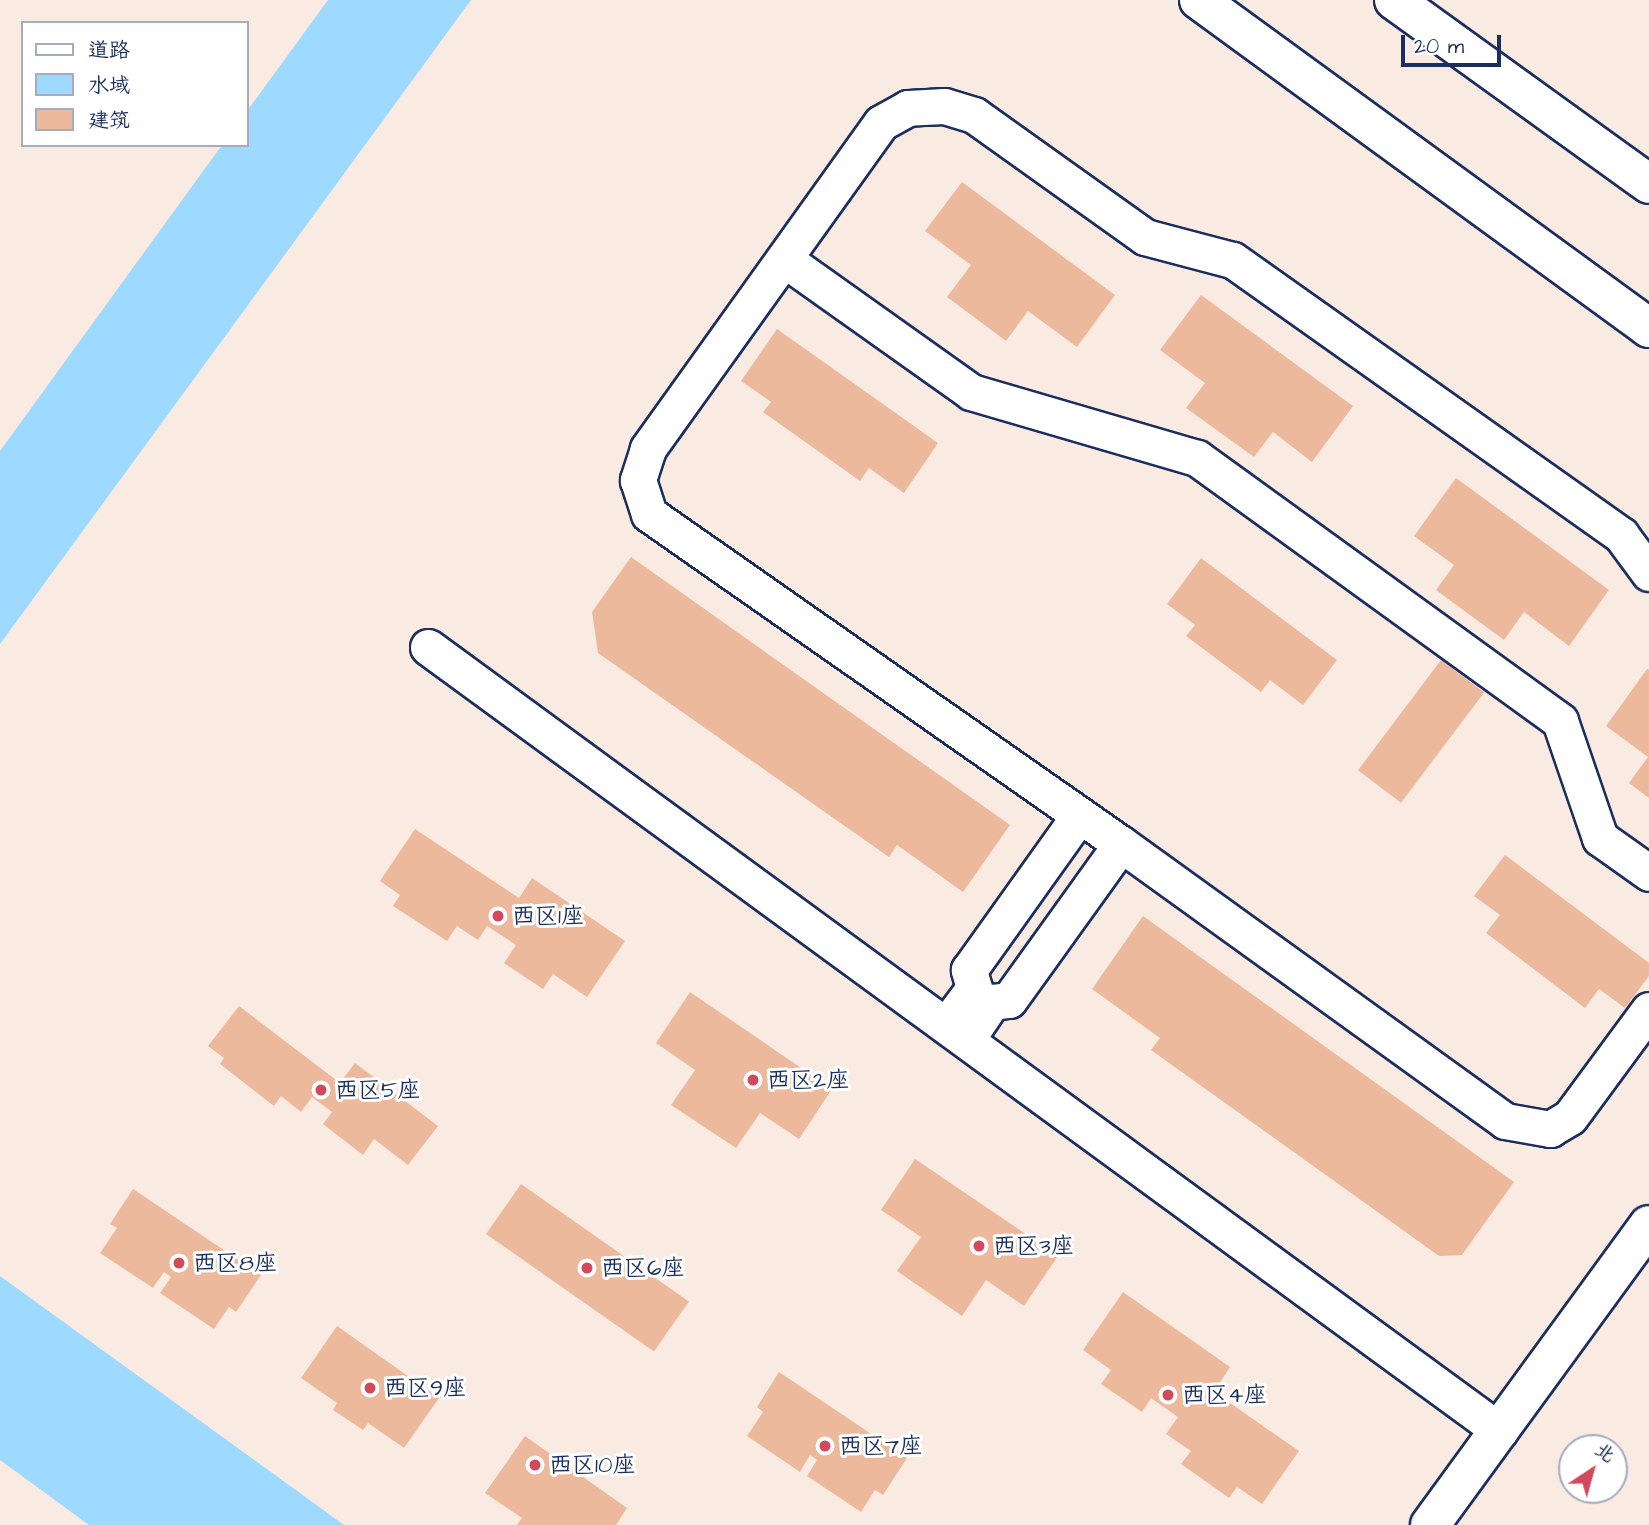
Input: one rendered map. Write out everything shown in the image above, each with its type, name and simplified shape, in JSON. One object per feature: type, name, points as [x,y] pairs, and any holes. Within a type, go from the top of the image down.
[{"type":"street","points":[[1199,0],[1649,328]]},
{"type":"street","points":[[1394,0],[1649,184]]},
{"type":"street","points":[[1649,573],[1621,535],[1232,260],[1144,237],[974,115],[944,106],[908,108],[881,123],[648,449],[638,480],[649,514],[1121,844],[1505,1121],[1549,1129],[1570,1117],[1649,1010]]},
{"type":"street","points":[[784,259],[971,392],[1197,458],[1560,721],[1600,838],[1649,873]]},
{"type":"street","points":[[428,648],[1500,1431]]},
{"type":"street","points":[[957,1032],[974,988],[969,970],[1079,816]]},
{"type":"street","points":[[957,1032],[992,1002],[1009,1000],[1121,844]]},
{"type":"street","points":[[1430,1525],[1649,1225]]},
{"type":"water","points":[[328,0],[471,0],[0,644],[0,451],[221,147],[248,147],[248,110]]},
{"type":"water","points":[[0,1276],[344,1525],[89,1525],[0,1460]]},
{"type":"building","points":[[962,182],[1115,295],[1077,347],[1028,311],[1006,341],[947,297],[971,265],[925,231]]},
{"type":"building","points":[[1201,295],[1353,406],[1312,462],[1273,432],[1254,457],[1186,408],[1205,383],[1160,350]]},
{"type":"building","points":[[777,329],[938,443],[904,493],[869,468],[860,481],[763,412],[771,402],[741,381]]},
{"type":"building","points":[[1456,478],[1609,590],[1569,646],[1524,612],[1504,640],[1436,590],[1454,565],[1414,536]]},
{"type":"building","points":[[631,557],[1010,825],[963,892],[897,845],[889,857],[598,653],[592,612]]},
{"type":"building","points":[[1201,558],[1337,660],[1303,705],[1270,680],[1261,692],[1186,636],[1195,625],[1167,604]]},
{"type":"building","points":[[1441,660],[1484,692],[1401,803],[1358,770]]},
{"type":"building","points":[[1647,669],[1649,798],[1629,783],[1648,757],[1606,726]]},
{"type":"building","name":"西区1座","points":[[415,829],[519,898],[532,878],[625,941],[587,997],[553,974],[543,989],[504,963],[516,945],[487,926],[478,940],[457,926],[447,941],[393,906],[400,895],[380,881]]},
{"type":"building","points":[[1505,855],[1649,963],[1649,976],[1625,1008],[1599,989],[1585,1008],[1486,933],[1500,915],[1474,896]]},
{"type":"building","points":[[1143,916],[1514,1182],[1462,1255],[1439,1256],[1151,1050],[1160,1038],[1092,989]]},
{"type":"building","name":"西区2座","points":[[690,992],[832,1089],[799,1139],[760,1113],[736,1148],[671,1105],[695,1070],[656,1043]]},
{"type":"building","name":"西区5座","points":[[239,1006],[340,1083],[355,1063],[438,1126],[408,1165],[374,1139],[363,1155],[323,1124],[332,1112],[312,1097],[301,1112],[281,1096],[274,1106],[220,1064],[224,1058],[208,1046]]},
{"type":"building","name":"西区3座","points":[[915,1159],[1058,1256],[1024,1306],[986,1280],[962,1316],[897,1271],[921,1237],[881,1210]]},
{"type":"building","name":"西区6座","points":[[521,1184],[689,1302],[654,1352],[486,1234]]},
{"type":"building","name":"西区8座","points":[[133,1189],[261,1275],[236,1312],[229,1307],[214,1329],[160,1293],[171,1277],[164,1272],[153,1288],[100,1253],[117,1228],[110,1224]]},
{"type":"building","name":"西区4座","points":[[1123,1292],[1230,1367],[1214,1392],[1299,1451],[1262,1504],[1237,1487],[1229,1498],[1181,1464],[1191,1451],[1166,1434],[1178,1417],[1151,1398],[1142,1412],[1101,1384],[1111,1370],[1083,1350]]},
{"type":"building","name":"西区9座","points":[[337,1326],[439,1398],[404,1448],[368,1423],[363,1430],[333,1410],[337,1403],[301,1378]]},
{"type":"building","name":"西区7座","points":[[779,1372],[907,1458],[883,1495],[875,1490],[861,1512],[807,1476],[817,1460],[810,1455],[800,1472],[747,1436],[763,1412],[757,1407]]},
{"type":"building","name":"西区10座","points":[[525,1436],[627,1508],[616,1525],[517,1525],[522,1518],[485,1493]]},
{"type":"place","name":"西区1座","points":[[498,916]]},
{"type":"place","name":"西区2座","points":[[753,1080]]},
{"type":"place","name":"西区5座","points":[[321,1090]]},
{"type":"place","name":"西区3座","points":[[979,1246]]},
{"type":"place","name":"西区8座","points":[[179,1263]]},
{"type":"place","name":"西区6座","points":[[587,1268]]},
{"type":"place","name":"西区9座","points":[[370,1388]]},
{"type":"place","name":"西区4座","points":[[1168,1395]]},
{"type":"place","name":"西区7座","points":[[825,1446]]},
{"type":"place","name":"西区10座","points":[[535,1465]]}]
